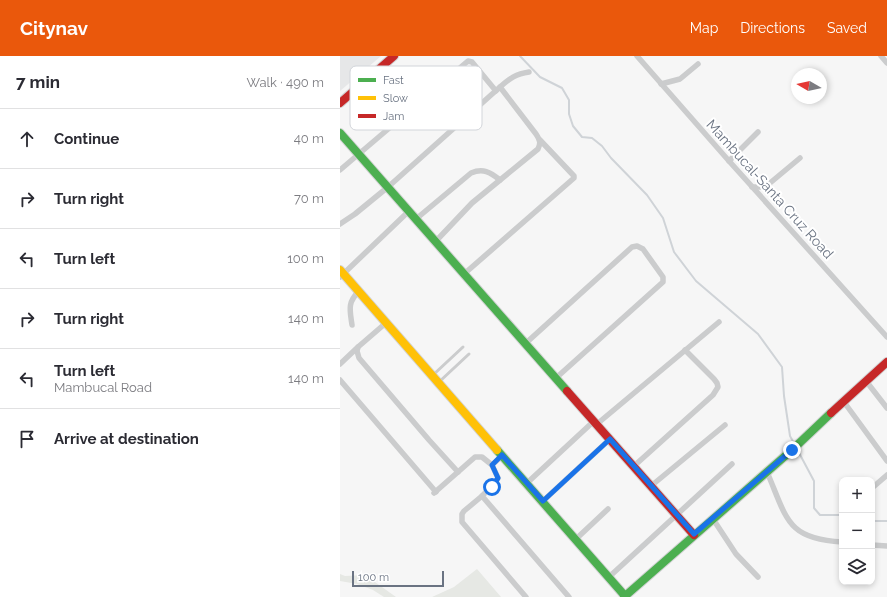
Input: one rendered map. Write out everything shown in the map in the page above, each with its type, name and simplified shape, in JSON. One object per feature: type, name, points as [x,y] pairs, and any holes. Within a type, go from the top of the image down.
[{"type":"street","points":[[383,66],[394,56]]},
{"type":"street","name":"Mambucal-Santa Cruz Road","points":[[638,56],[729,162],[887,337]]},
{"type":"street","points":[[881,56],[887,63]]},
{"type":"street","points":[[462,66],[468,61],[472,62],[476,66]]},
{"type":"street","points":[[661,84],[680,79],[698,64]]},
{"type":"street","points":[[464,274],[574,178],[482,72]]},
{"type":"street","points":[[482,103],[511,77],[529,72]]},
{"type":"street","points":[[340,103],[350,94]]},
{"type":"street","points":[[340,170],[389,130]]},
{"type":"street","points":[[340,224],[388,187],[452,130]]},
{"type":"street","points":[[340,132],[694,534]]},
{"type":"street","points":[[729,162],[758,132]]},
{"type":"street","points":[[436,241],[472,202],[538,149],[540,140]]},
{"type":"street","points":[[752,187],[761,187],[770,183],[800,158]]},
{"type":"street","points":[[416,219],[471,173],[476,171],[487,171],[500,180]]},
{"type":"street","points":[[409,211],[341,273],[387,322],[624,596],[800,444],[887,362]]},
{"type":"street","points":[[526,343],[632,247],[636,246],[643,249],[663,276],[663,282],[556,378]]},
{"type":"street","points":[[352,325],[350,305],[354,295],[359,291]]},
{"type":"street","points":[[340,364],[387,322]]},
{"type":"street","points":[[527,483],[596,422],[719,322]]},
{"type":"street","points":[[358,347],[357,351],[359,358],[458,472]]},
{"type":"street","points":[[634,466],[713,395],[718,387],[714,379],[685,350]]},
{"type":"street","points":[[340,380],[435,492],[475,457],[482,457],[492,465],[498,478],[495,484],[464,511],[462,514],[462,522],[526,597]]},
{"type":"street","points":[[866,381],[887,408]]},
{"type":"street","points":[[844,402],[887,461]]},
{"type":"street","points":[[652,486],[725,425]]},
{"type":"street","points":[[543,501],[610,439]]},
{"type":"street","points":[[492,465],[502,455]]},
{"type":"street","points":[[609,577],[732,464]]},
{"type":"street","points":[[768,472],[787,518],[790,524],[797,531],[815,539],[828,542],[839,542]]},
{"type":"street","points":[[875,485],[887,475]]},
{"type":"street","points":[[482,496],[569,597]]},
{"type":"street","points":[[576,539],[608,509]]},
{"type":"street","points":[[713,518],[736,554],[758,577]]},
{"type":"street","points":[[875,545],[887,546]]},
{"type":"lane","points":[[433,375],[463,346]]},
{"type":"lane","points":[[439,382],[452,368],[469,354]]},
{"type":"lane","points":[[446,362],[452,368]]},
{"type":"shaded area","points":[[340,56],[381,56],[369,66],[350,66],[350,82],[340,91]]},
{"type":"shaded area","points":[[477,569],[501,597],[432,597],[454,587]]},
{"type":"shaded area","points":[[340,574],[345,576],[365,575],[396,597],[384,597],[373,590],[357,584],[340,581]]},
{"type":"waterway","points":[[520,56],[540,77],[562,88],[569,100],[569,114],[573,126],[582,137],[592,138],[602,146],[611,158],[647,195],[663,218],[674,252],[696,281],[758,334],[782,367],[784,396],[790,436],[795,445]]},
{"type":"waterway","points":[[797,449],[814,481],[814,508],[820,515],[839,515]]},
{"type":"waterway","points":[[875,521],[887,521]]},
{"type":"traffic: fast","points":[[340,133],[567,391]]},
{"type":"traffic: fast","points":[[624,597],[792,450],[831,413]]},
{"type":"traffic: fast","points":[[497,450],[625,596]]},
{"type":"traffic: slow","points":[[340,270],[497,450]]},
{"type":"traffic: jam","points":[[383,66],[394,56]]},
{"type":"traffic: jam","points":[[340,103],[350,94]]},
{"type":"traffic: jam","points":[[831,413],[887,362]]},
{"type":"traffic: jam","points":[[567,391],[694,535]]},
{"type":"route","points":[[492,487],[498,478],[498,475],[492,465],[502,455],[543,501],[610,439],[694,534],[792,450]]}]
